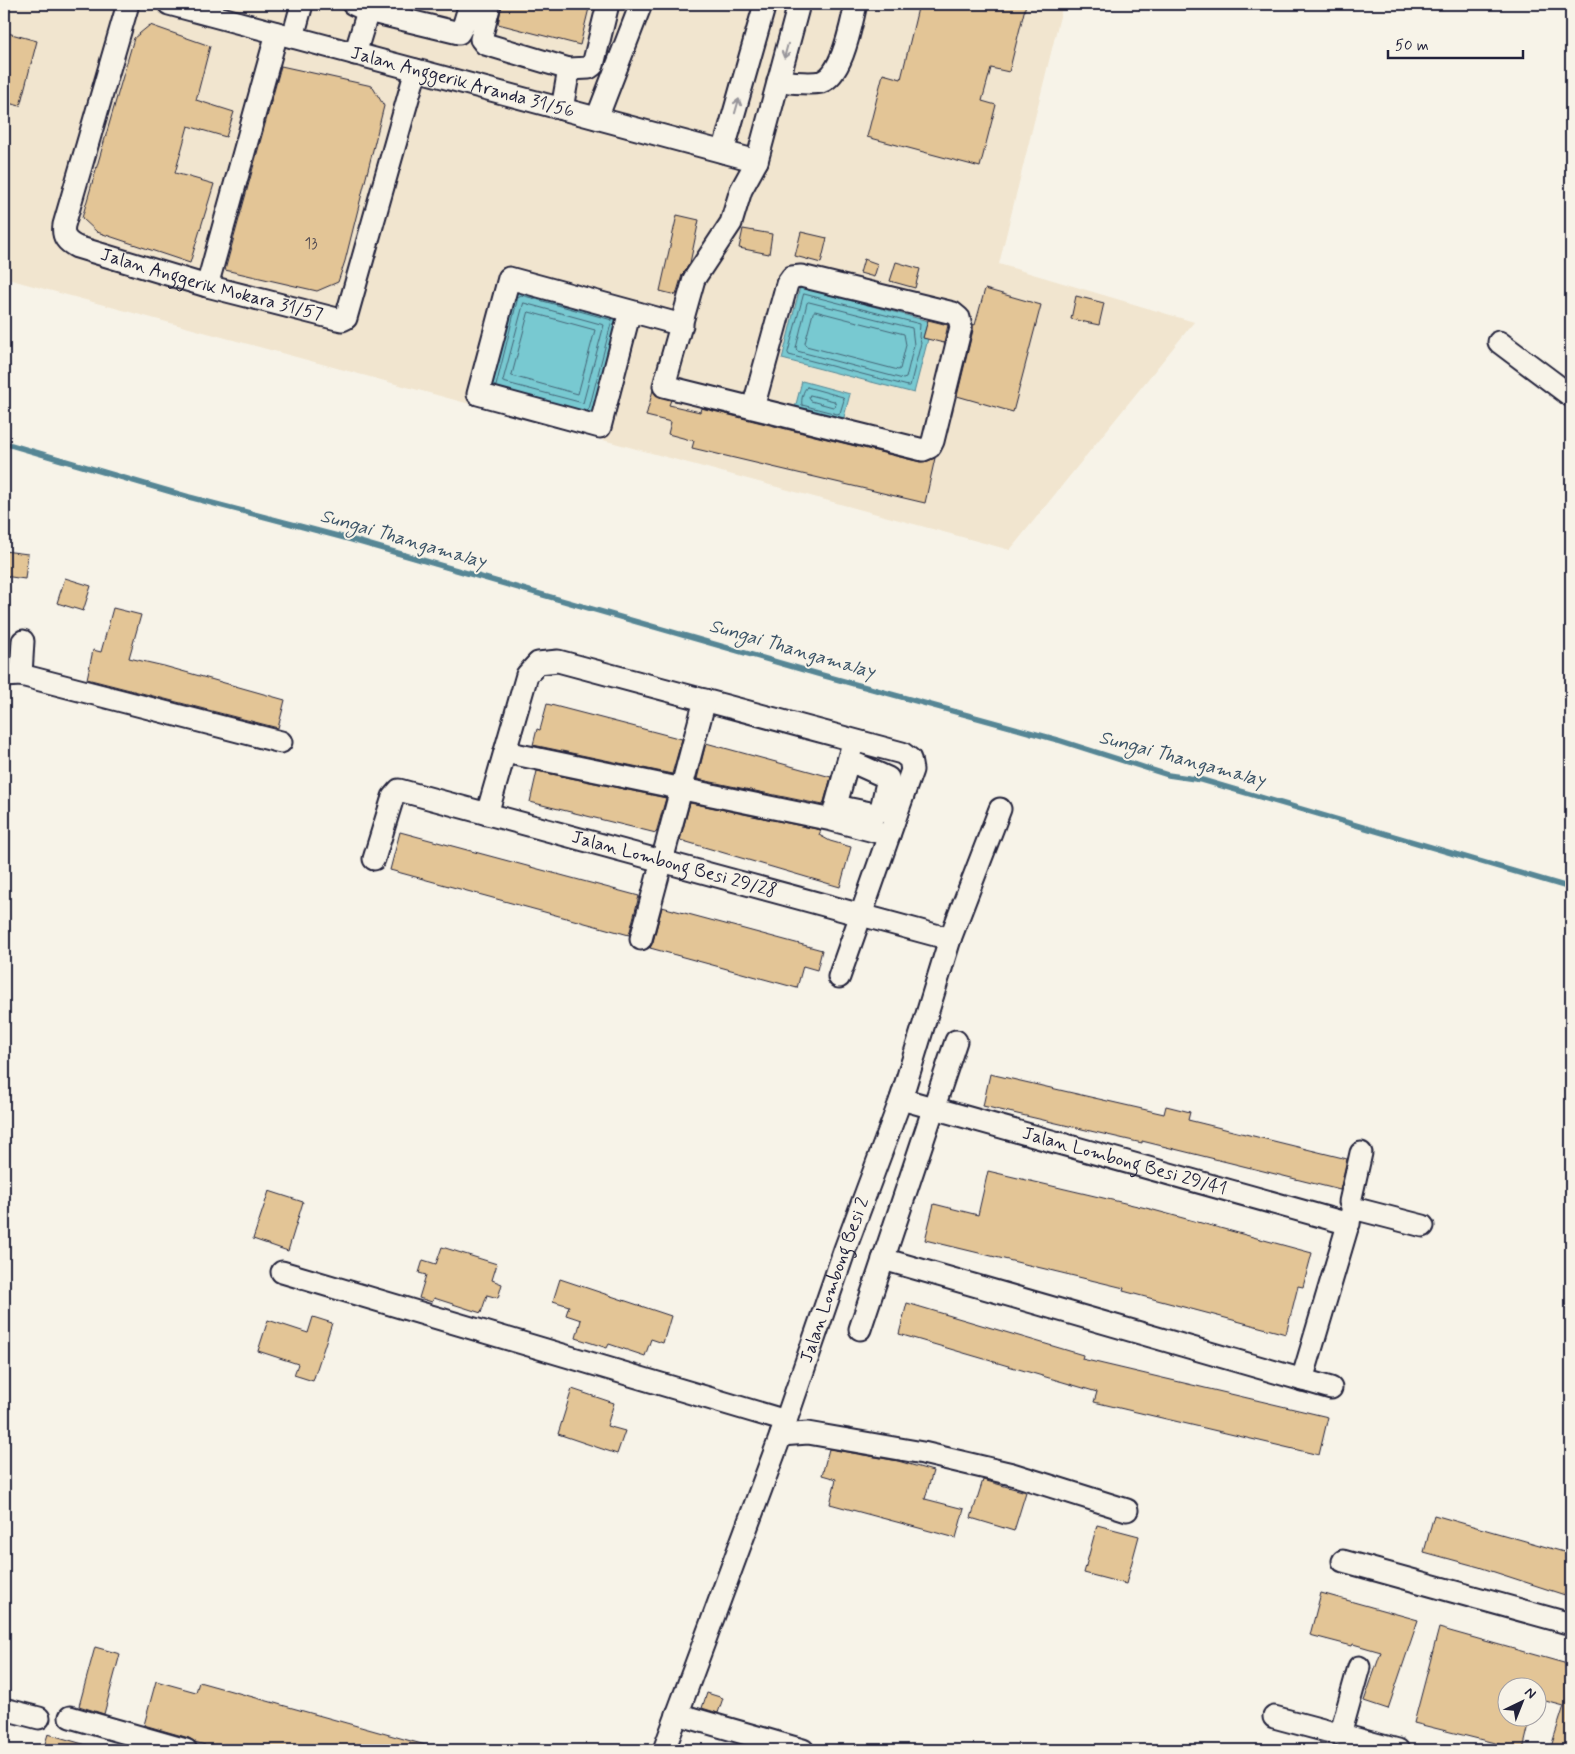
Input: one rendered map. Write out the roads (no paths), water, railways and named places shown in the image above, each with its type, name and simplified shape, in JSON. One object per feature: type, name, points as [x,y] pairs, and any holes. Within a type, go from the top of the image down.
[{"type":"street","name":"Jalan Anggerik Mokara 31/57","points":[[128,4],[63,232],[67,242],[77,247],[207,286],[337,319],[342,320],[346,318],[416,70]]},
{"type":"street","name":"Jalan Anggerik Aranda 31/56","points":[[168,4],[756,161]]},
{"type":"street","points":[[207,286],[285,35],[302,4]]},
{"type":"street","points":[[355,54],[360,7],[459,33],[470,4]]},
{"type":"street","points":[[490,4],[481,38],[485,44],[569,69],[589,68],[593,65],[608,4]]},
{"type":"street","points":[[597,118],[641,4]]},
{"type":"street","points":[[723,152],[765,4]]},
{"type":"street","points":[[754,408],[787,284],[792,277],[801,276],[953,313],[959,318],[961,326],[933,441],[930,447],[923,450],[664,386],[694,279],[731,223],[741,190],[756,161],[799,4]]},
{"type":"street","points":[[778,82],[821,82],[835,71],[842,58],[856,4]]},
{"type":"street","points":[[562,109],[569,69]]},
{"type":"street","points":[[630,311],[600,427],[478,394],[509,278],[682,324]]},
{"type":"street","points":[[1499,342],[1571,396]]},
{"type":"street","points":[[23,641],[12,675],[282,742]]},
{"type":"street","points":[[487,814],[527,675],[538,663],[558,661],[902,753],[910,759],[912,770],[839,977]]},
{"type":"street","points":[[641,939],[705,700]]},
{"type":"street","points":[[834,813],[854,740]]},
{"type":"street","points":[[505,752],[682,789],[834,813],[875,814],[882,809],[888,778],[859,765],[848,763]]},
{"type":"street","name":"Jalan Lombong Besi 29/28","points":[[374,859],[394,797],[399,790],[950,939]]},
{"type":"street","name":"Jalan Lombong Besi 2","points":[[664,1750],[784,1428],[846,1249],[901,1099],[950,939],[1000,809]]},
{"type":"street","points":[[834,813],[889,835]]},
{"type":"street","points":[[860,1330],[956,1041]]},
{"type":"street","name":"Jalan Lombong Besi 29/41","points":[[901,1099],[1351,1216],[1423,1226]]},
{"type":"street","points":[[1302,1380],[1351,1216],[1350,1202],[1361,1153]]},
{"type":"street","points":[[883,1260],[1331,1388]]},
{"type":"street","points":[[282,1272],[784,1428],[923,1453],[1012,1474],[1127,1510]]},
{"type":"street","points":[[1343,1561],[1571,1624]]},
{"type":"street","points":[[1340,1735],[1359,1667]]},
{"type":"street","points":[[4,1709],[39,1718]]},
{"type":"street","points":[[677,1714],[803,1750]]},
{"type":"street","points":[[1274,1717],[1398,1750]]},
{"type":"street","points":[[70,1718],[186,1750]]},
{"type":"water","points":[[800,287],[928,321],[923,337],[928,339],[914,393],[782,359]]},
{"type":"water","points":[[515,288],[619,316],[592,418],[488,390]]},
{"type":"water","points":[[802,381],[850,394],[843,421],[795,408]]},
{"type":"waterway","name":"Sungai Thangamalay","points":[[4,443],[189,497],[349,539],[818,674],[1058,740],[1168,775],[1202,780],[1571,888]]}]
